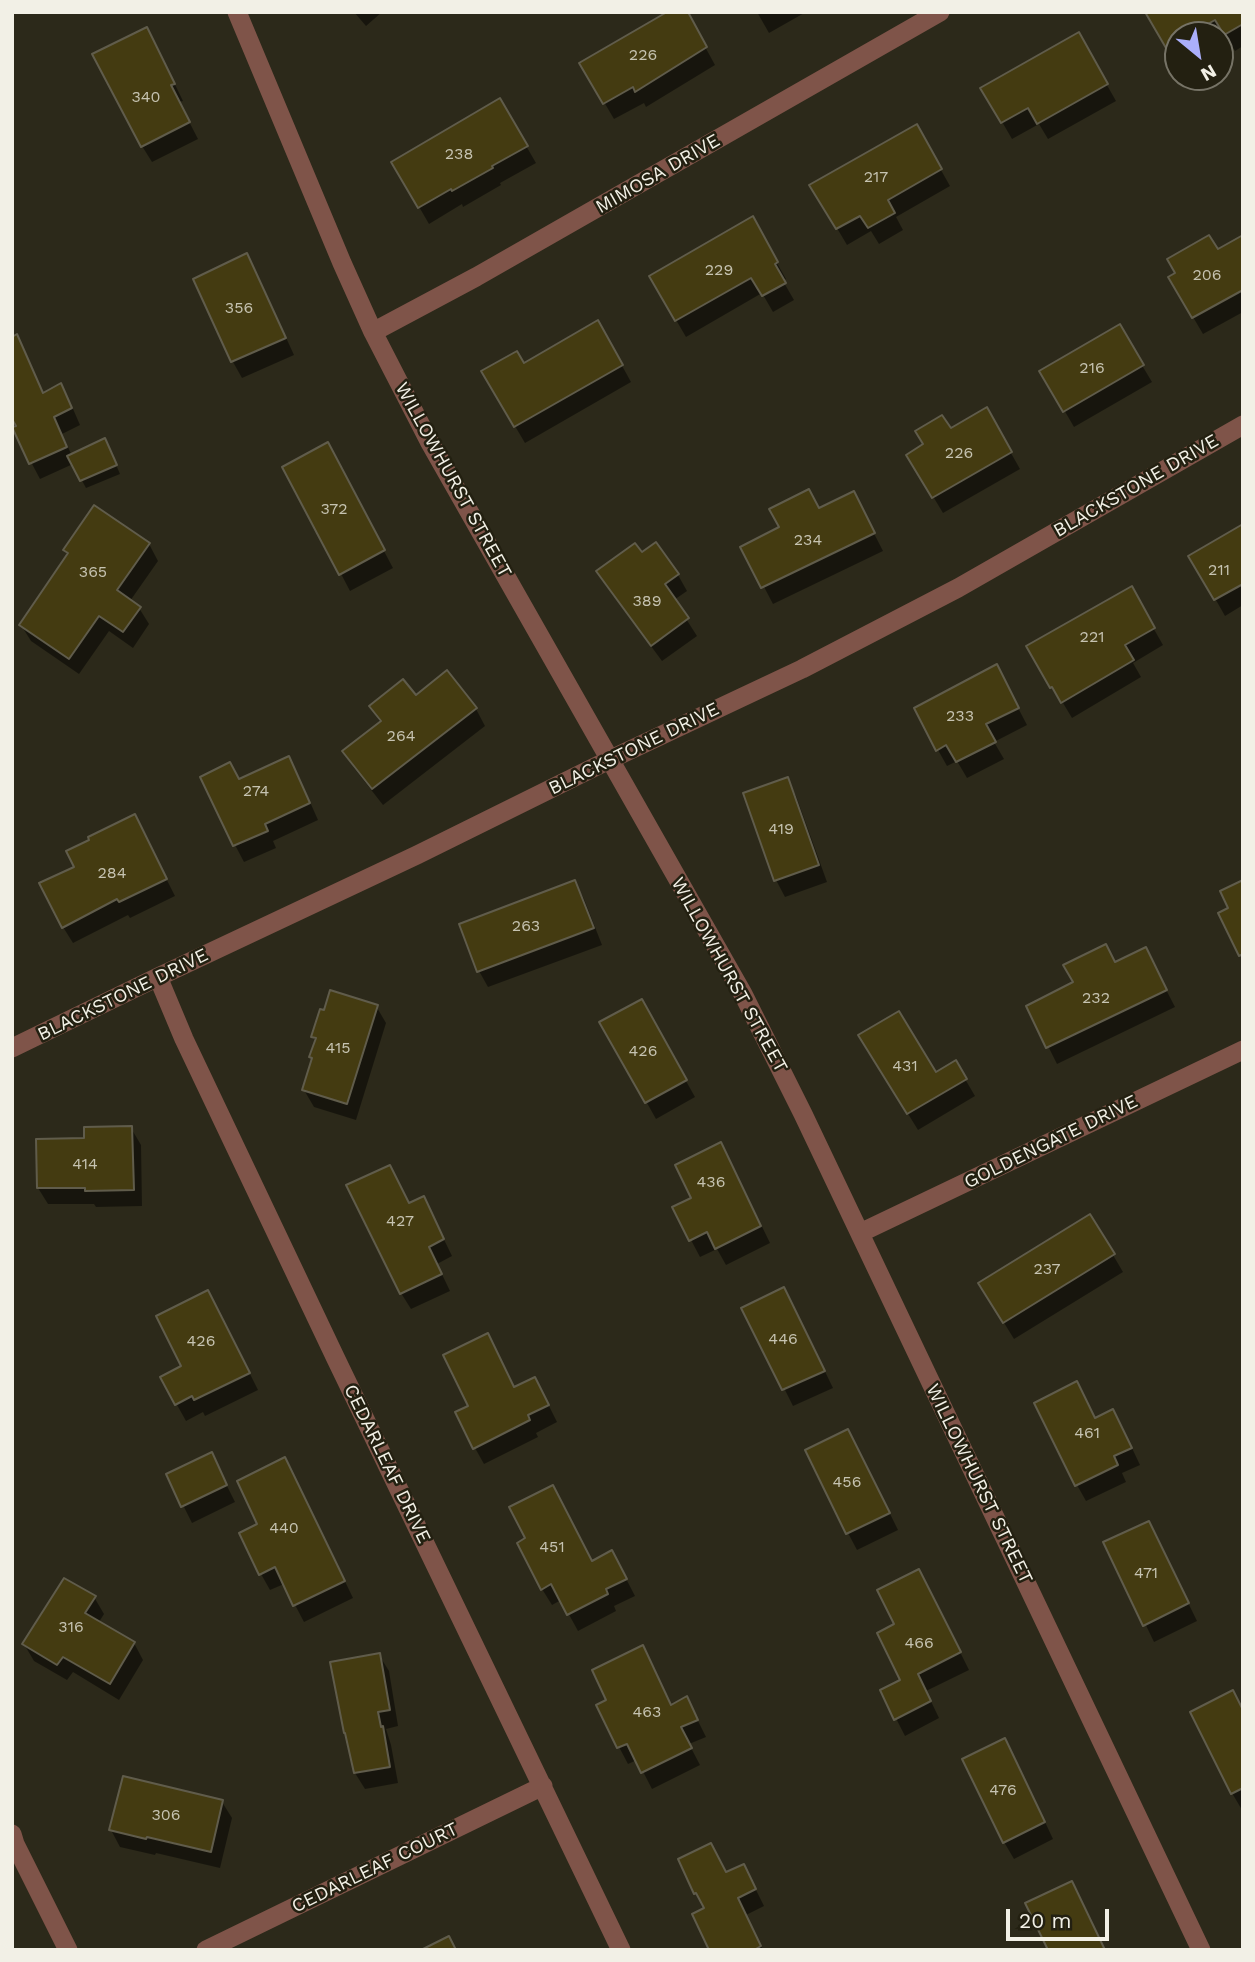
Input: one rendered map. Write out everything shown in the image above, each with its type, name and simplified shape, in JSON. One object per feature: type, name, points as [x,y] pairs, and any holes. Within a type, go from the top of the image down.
[{"type":"street","name":"WILLOWHURST STREET","points":[[237,12],[373,332],[429,441],[743,994],[803,1114],[1201,1950]]},
{"type":"street","name":"MIMOSA DRIVE","points":[[373,332],[476,277],[940,12]]},
{"type":"street","name":"BLACKSTONE DRIVE","points":[[12,1048],[802,669],[925,605],[1243,425]]},
{"type":"street","name":"CEDARLEAF DRIVE","points":[[158,977],[184,1039],[336,1359],[621,1950]]},
{"type":"street","name":"GOLDENGATE DRIVE","points":[[860,1233],[1243,1049]]},
{"type":"street","name":"CEDARLEAF COURT","points":[[206,1950],[543,1786]]},
{"type":"street","points":[[12,1834],[68,1950]]},
{"type":"building","points":[[667,12],[688,12],[707,47],[635,92],[633,87],[603,104],[579,63]]},
{"type":"building","points":[[1145,12],[1243,12],[1243,24],[1234,29],[1234,21],[1164,21],[1164,45]]},
{"type":"building","points":[[147,27],[190,122],[141,147],[92,54]]},
{"type":"building","points":[[1079,32],[1108,84],[1037,124],[1028,108],[1001,123],[980,88]]},
{"type":"building","points":[[500,98],[528,146],[418,208],[391,162]]},
{"type":"building","points":[[917,124],[942,169],[888,200],[895,213],[868,228],[860,216],[836,229],[809,185]]},
{"type":"building","points":[[753,216],[778,262],[775,264],[786,283],[762,296],[751,278],[675,321],[649,276]]},
{"type":"building","points":[[1209,235],[1218,249],[1243,235],[1243,290],[1192,318],[1168,277],[1175,273],[1167,259]]},
{"type":"building","points":[[247,253],[286,338],[231,362],[193,279]]},
{"type":"building","points":[[598,320],[623,365],[514,427],[481,371],[517,351],[524,363]]},
{"type":"building","points":[[1120,324],[1144,365],[1063,412],[1039,371]]},
{"type":"building","points":[[17,334],[43,393],[61,383],[72,408],[54,417],[67,447],[29,464],[12,427],[16,426],[12,419],[12,337]]},
{"type":"building","points":[[987,407],[1012,452],[932,498],[906,455],[923,444],[915,431],[942,415],[951,428]]},
{"type":"building","points":[[105,438],[117,465],[80,481],[67,456]]},
{"type":"building","points":[[328,442],[385,550],[339,575],[282,467]]},
{"type":"building","points":[[809,489],[819,508],[854,491],[875,533],[761,588],[740,547],[779,527],[769,509]]},
{"type":"building","points":[[94,505],[150,543],[117,590],[141,607],[123,632],[99,616],[69,659],[19,625],[68,553],[63,550]]},
{"type":"building","points":[[1243,524],[1243,584],[1214,600],[1188,556]]},
{"type":"building","points":[[656,542],[679,574],[665,584],[689,618],[651,646],[596,571],[635,543],[642,552]]},
{"type":"building","points":[[1132,586],[1155,628],[1125,645],[1134,660],[1061,703],[1026,646]]},
{"type":"building","points":[[997,664],[1019,708],[986,724],[996,742],[956,762],[946,745],[936,751],[914,708]]},
{"type":"building","points":[[447,670],[477,708],[372,789],[342,751],[381,721],[369,706],[403,679],[416,695]]},
{"type":"building","points":[[289,756],[310,803],[265,824],[268,831],[233,846],[200,777],[230,762],[239,779]]},
{"type":"building","points":[[788,777],[819,865],[774,881],[743,793]]},
{"type":"building","points":[[135,814],[167,879],[119,902],[117,899],[62,928],[39,883],[74,867],[66,851]]},
{"type":"building","points":[[575,880],[594,928],[477,972],[459,924]]},
{"type":"building","points":[[1243,880],[1243,954],[1239,956],[1218,913],[1228,908],[1220,891]]},
{"type":"building","points":[[1106,944],[1115,962],[1146,947],[1167,990],[1046,1048],[1026,1006],[1073,982],[1063,965]]},
{"type":"building","points":[[330,990],[378,1005],[347,1104],[302,1090],[316,1038],[311,1037],[320,1009],[324,1010]]},
{"type":"building","points":[[642,999],[687,1080],[645,1103],[599,1022]]},
{"type":"building","points":[[899,1011],[936,1072],[956,1060],[967,1079],[907,1114],[858,1035]]},
{"type":"building","points":[[132,1126],[134,1190],[37,1188],[36,1139],[84,1138],[84,1127]]},
{"type":"building","points":[[721,1142],[761,1226],[715,1249],[707,1232],[689,1241],[672,1207],[691,1198],[675,1165]]},
{"type":"building","points":[[390,1165],[409,1203],[424,1196],[444,1239],[429,1247],[442,1274],[400,1294],[346,1185]]},
{"type":"building","points":[[1090,1214],[1115,1254],[1003,1323],[978,1283]]},
{"type":"building","points":[[784,1287],[825,1371],[782,1390],[741,1308]]},
{"type":"building","points":[[208,1290],[250,1373],[194,1400],[192,1396],[175,1405],[160,1377],[181,1366],[156,1316]]},
{"type":"building","points":[[488,1333],[514,1387],[535,1377],[549,1405],[528,1415],[530,1420],[473,1449],[455,1412],[468,1406],[443,1355]]},
{"type":"building","points":[[1077,1381],[1095,1418],[1113,1409],[1132,1448],[1114,1456],[1118,1465],[1075,1486],[1034,1403]]},
{"type":"building","points":[[848,1429],[890,1513],[846,1534],[805,1450]]},
{"type":"building","points":[[212,1452],[227,1485],[181,1507],[166,1474]]},
{"type":"building","points":[[285,1457],[345,1581],[293,1606],[275,1567],[259,1575],[239,1533],[257,1524],[237,1481]]},
{"type":"building","points":[[553,1485],[592,1561],[612,1550],[627,1579],[606,1589],[608,1594],[567,1615],[551,1584],[541,1590],[517,1543],[525,1538],[509,1507]]},
{"type":"building","points":[[1149,1521],[1189,1603],[1143,1626],[1103,1542]]},
{"type":"building","points":[[919,1569],[961,1652],[918,1674],[931,1701],[894,1720],[880,1690],[900,1680],[877,1633],[894,1624],[877,1590]]},
{"type":"building","points":[[64,1578],[96,1596],[85,1613],[135,1642],[110,1684],[63,1657],[57,1665],[22,1644]]},
{"type":"building","points":[[643,1645],[671,1705],[687,1696],[698,1720],[681,1727],[692,1748],[641,1773],[627,1744],[617,1748],[596,1705],[606,1700],[592,1670]]},
{"type":"building","points":[[380,1653],[390,1710],[378,1712],[390,1767],[354,1773],[330,1662]]},
{"type":"building","points":[[1233,1690],[1243,1710],[1243,1788],[1231,1794],[1190,1712]]},
{"type":"building","points":[[1005,1738],[1045,1822],[1003,1843],[962,1759]]},
{"type":"building","points":[[123,1776],[223,1800],[211,1852],[109,1830]]},
{"type":"building","points":[[711,1843],[726,1872],[744,1864],[756,1889],[738,1898],[761,1946],[754,1950],[709,1950],[692,1914],[704,1908],[696,1893],[694,1894],[678,1859]]},
{"type":"building","points":[[1072,1881],[1105,1950],[1048,1950],[1025,1903]]},
{"type":"building","points":[[449,1936],[456,1950],[421,1950]]}]
